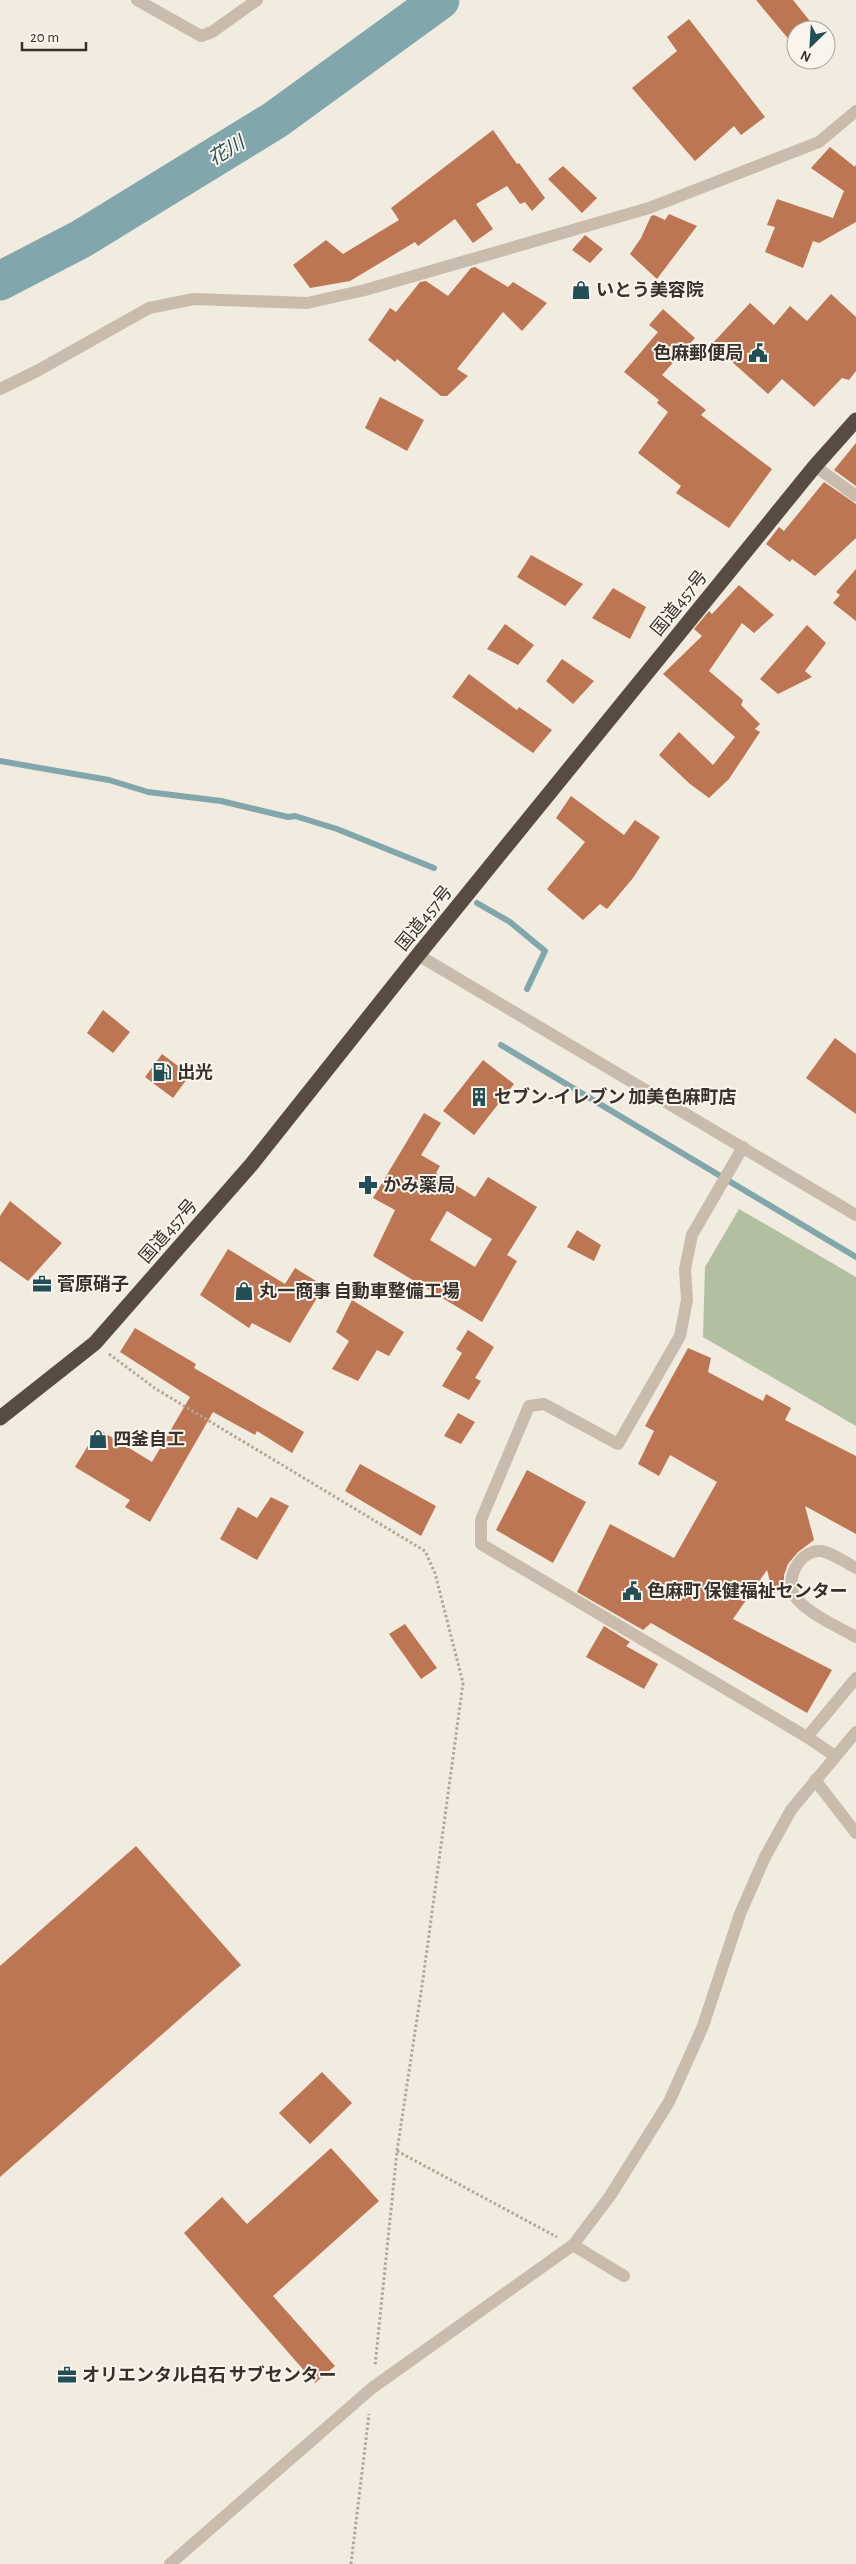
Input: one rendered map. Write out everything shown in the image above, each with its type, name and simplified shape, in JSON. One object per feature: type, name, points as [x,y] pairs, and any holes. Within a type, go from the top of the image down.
[{"type":"highway","name":"国道457号","points":[[0,1418],[95,1343],[251,1165],[418,955],[815,466],[856,420]]},
{"type":"street","points":[[137,0],[201,36],[212,32],[257,0]]},
{"type":"street","points":[[0,389],[37,371],[149,308],[194,299],[307,303],[365,290],[649,208],[819,142],[856,111]]},
{"type":"street","points":[[815,466],[856,496]]},
{"type":"street","points":[[418,955],[856,1215]]},
{"type":"street","points":[[743,1147],[692,1235],[685,1269],[687,1300],[680,1336],[618,1444],[544,1404],[529,1406],[481,1520],[481,1544],[807,1737],[835,1756]]},
{"type":"street","points":[[856,1568],[822,1551],[810,1552],[801,1559],[794,1569],[793,1583],[795,1598],[809,1609],[856,1637]]},
{"type":"street","points":[[807,1737],[856,1678]]},
{"type":"street","points":[[170,2564],[372,2388],[573,2245],[610,2196],[669,2102],[703,2026],[740,1914],[765,1857],[791,1810],[856,1732]]},
{"type":"street","points":[[815,1780],[856,1833]]},
{"type":"street","points":[[573,2245],[624,2276]]},
{"type":"path","points":[[95,1343],[156,1390],[425,1551],[435,1573],[463,1683],[425,1970],[397,2151],[372,2388],[350,2564]]},
{"type":"path","points":[[397,2151],[573,2245]]},
{"type":"green space","points":[[739,1209],[856,1277],[856,1426],[703,1337],[705,1267]]},
{"type":"building","points":[[756,0],[793,0],[809,20],[786,20],[786,36]]},
{"type":"building","points":[[689,19],[765,117],[741,135],[734,126],[695,161],[632,88],[677,51],[667,37]]},
{"type":"building","points":[[493,130],[517,164],[519,163],[545,198],[532,211],[525,202],[520,204],[507,186],[476,204],[493,229],[473,243],[455,219],[418,246],[415,242],[350,281],[310,288],[293,265],[326,240],[343,254],[399,220],[391,208]]},
{"type":"building","points":[[830,147],[855,167],[856,164],[856,222],[819,243],[813,241],[803,268],[765,252],[775,227],[767,225],[777,199],[833,218],[844,191],[811,168]]},
{"type":"building","points":[[563,166],[597,198],[582,213],[548,179]]},
{"type":"building","points":[[669,214],[697,226],[657,279],[630,254],[641,238],[651,216],[654,215],[665,220]]},
{"type":"building","points":[[585,235],[603,249],[590,263],[572,250]]},
{"type":"building","points":[[475,267],[508,287],[513,282],[547,303],[522,331],[503,312],[457,369],[468,376],[447,396],[441,396],[397,359],[395,362],[368,340],[390,308],[396,312],[420,282],[426,281],[448,296],[471,268]]},
{"type":"building","points":[[831,294],[856,317],[856,371],[849,380],[842,378],[814,407],[782,379],[768,394],[712,344],[750,303],[774,325],[790,306],[807,321]]},
{"type":"building","points":[[663,309],[695,338],[662,375],[706,410],[701,415],[772,469],[729,528],[676,493],[681,486],[638,453],[668,412],[657,403],[659,400],[624,372],[658,332],[649,325]]},
{"type":"building","points":[[380,397],[424,420],[407,451],[365,428]]},
{"type":"building","points":[[856,443],[856,486],[834,470]]},
{"type":"building","points":[[824,482],[856,504],[856,538],[815,576],[792,559],[790,562],[766,544],[779,527],[784,531]]},
{"type":"building","points":[[531,555],[583,584],[565,606],[517,577]]},
{"type":"building","points":[[856,569],[856,621],[833,603],[840,595],[836,592]]},
{"type":"building","points":[[739,585],[774,615],[754,633],[742,623],[709,671],[743,700],[741,705],[760,724],[755,729],[760,732],[729,779],[709,798],[690,784],[659,755],[679,732],[713,765],[735,737],[663,674],[702,636],[694,629],[709,611],[712,614]]},
{"type":"building","points":[[613,588],[646,607],[630,639],[592,618]]},
{"type":"building","points":[[505,624],[534,645],[518,665],[487,649]]},
{"type":"building","points":[[807,625],[826,643],[805,671],[812,677],[778,694],[760,679]]},
{"type":"building","points":[[562,659],[594,681],[573,704],[546,681]]},
{"type":"building","points":[[469,674],[517,710],[519,707],[552,730],[533,753],[452,697]]},
{"type":"building","points":[[571,796],[624,835],[635,820],[660,837],[633,878],[607,909],[600,904],[583,920],[547,889],[585,842],[556,818]]},
{"type":"building","points":[[103,1010],[130,1032],[113,1053],[87,1033]]},
{"type":"building","points":[[835,1038],[856,1054],[856,1114],[806,1078]]},
{"type":"building","points":[[162,1054],[190,1075],[173,1098],[145,1077]]},
{"type":"building","name":"セブン-イレブン 加美色麻町店","points":[[483,1060],[514,1084],[474,1135],[443,1111]]},
{"type":"building","points":[[424,1113],[441,1123],[421,1155],[440,1166],[436,1173],[475,1197],[488,1177],[537,1207],[507,1255],[517,1261],[482,1322],[373,1256],[395,1210],[373,1198]],"holes":[[[447,1211],[492,1239],[475,1267],[430,1240]]]},
{"type":"building","points":[[10,1201],[62,1243],[28,1281],[0,1261],[0,1216]]},
{"type":"building","points":[[577,1230],[601,1245],[594,1261],[567,1247]]},
{"type":"building","points":[[228,1249],[285,1284],[295,1268],[324,1286],[290,1343],[252,1323],[249,1328],[200,1295]]},
{"type":"building","points":[[352,1300],[404,1332],[389,1356],[377,1350],[358,1381],[332,1369],[349,1341],[336,1332]]},
{"type":"building","points":[[135,1328],[196,1364],[194,1368],[304,1432],[292,1453],[257,1431],[255,1435],[213,1412],[150,1522],[125,1507],[130,1500],[75,1467],[98,1429],[152,1462],[190,1397],[120,1352]]},
{"type":"building","points":[[468,1330],[494,1347],[475,1378],[481,1381],[469,1400],[442,1386],[462,1353],[456,1349]]},
{"type":"building","points":[[688,1348],[711,1358],[708,1372],[763,1401],[766,1394],[791,1408],[785,1420],[856,1456],[856,1534],[805,1506],[814,1540],[798,1552],[788,1564],[784,1575],[784,1589],[773,1593],[767,1570],[733,1619],[832,1670],[807,1713],[651,1623],[643,1630],[577,1592],[610,1524],[674,1558],[717,1482],[670,1455],[659,1476],[638,1464],[654,1431],[645,1426]]},
{"type":"building","points":[[458,1413],[475,1422],[461,1444],[444,1436]]},
{"type":"building","points":[[360,1464],[436,1506],[421,1536],[345,1491]]},
{"type":"building","points":[[527,1470],[586,1502],[553,1563],[496,1530]]},
{"type":"building","points":[[271,1497],[289,1506],[257,1560],[220,1539],[238,1507],[257,1518]]},
{"type":"building","points":[[405,1624],[437,1668],[421,1679],[389,1634]]},
{"type":"building","points":[[604,1626],[630,1642],[626,1646],[658,1664],[644,1689],[586,1657]]},
{"type":"building","points":[[136,1846],[241,1965],[0,2177],[0,1966]]},
{"type":"building","points":[[322,2072],[352,2103],[310,2144],[279,2113]]},
{"type":"building","points":[[331,2148],[379,2201],[273,2296],[335,2366],[315,2383],[184,2233],[222,2197],[247,2224]]},
{"type":"waterway","name":"花川","points":[[0,281],[81,239],[275,120],[440,0]]},
{"type":"waterway","points":[[0,761],[109,780],[148,792],[221,801],[288,817],[295,816],[337,829],[434,868]]},
{"type":"waterway","points":[[477,903],[510,922],[545,951],[527,989]]},
{"type":"waterway","points":[[501,1045],[856,1257]]},
{"type":"place","name":"いとう美容院","points":[[581,290]]},
{"type":"place","name":"色麻郵便局","points":[[758,353]]},
{"type":"place","name":"出光","points":[[162,1072]]},
{"type":"place","name":"セブン-イレブン 加美色麻町店","points":[[479,1097]]},
{"type":"place","name":"かみ薬局","points":[[368,1185]]},
{"type":"place","name":"菅原硝子","points":[[42,1284]]},
{"type":"place","name":"丸一商事 自動車整備工場","points":[[244,1291]]},
{"type":"place","name":"四釜自工","points":[[98,1439]]},
{"type":"place","name":"色麻町 保健福祉センター","points":[[632,1591]]},
{"type":"place","name":"オリエンタル白石 サブセンター","points":[[67,2375]]}]
